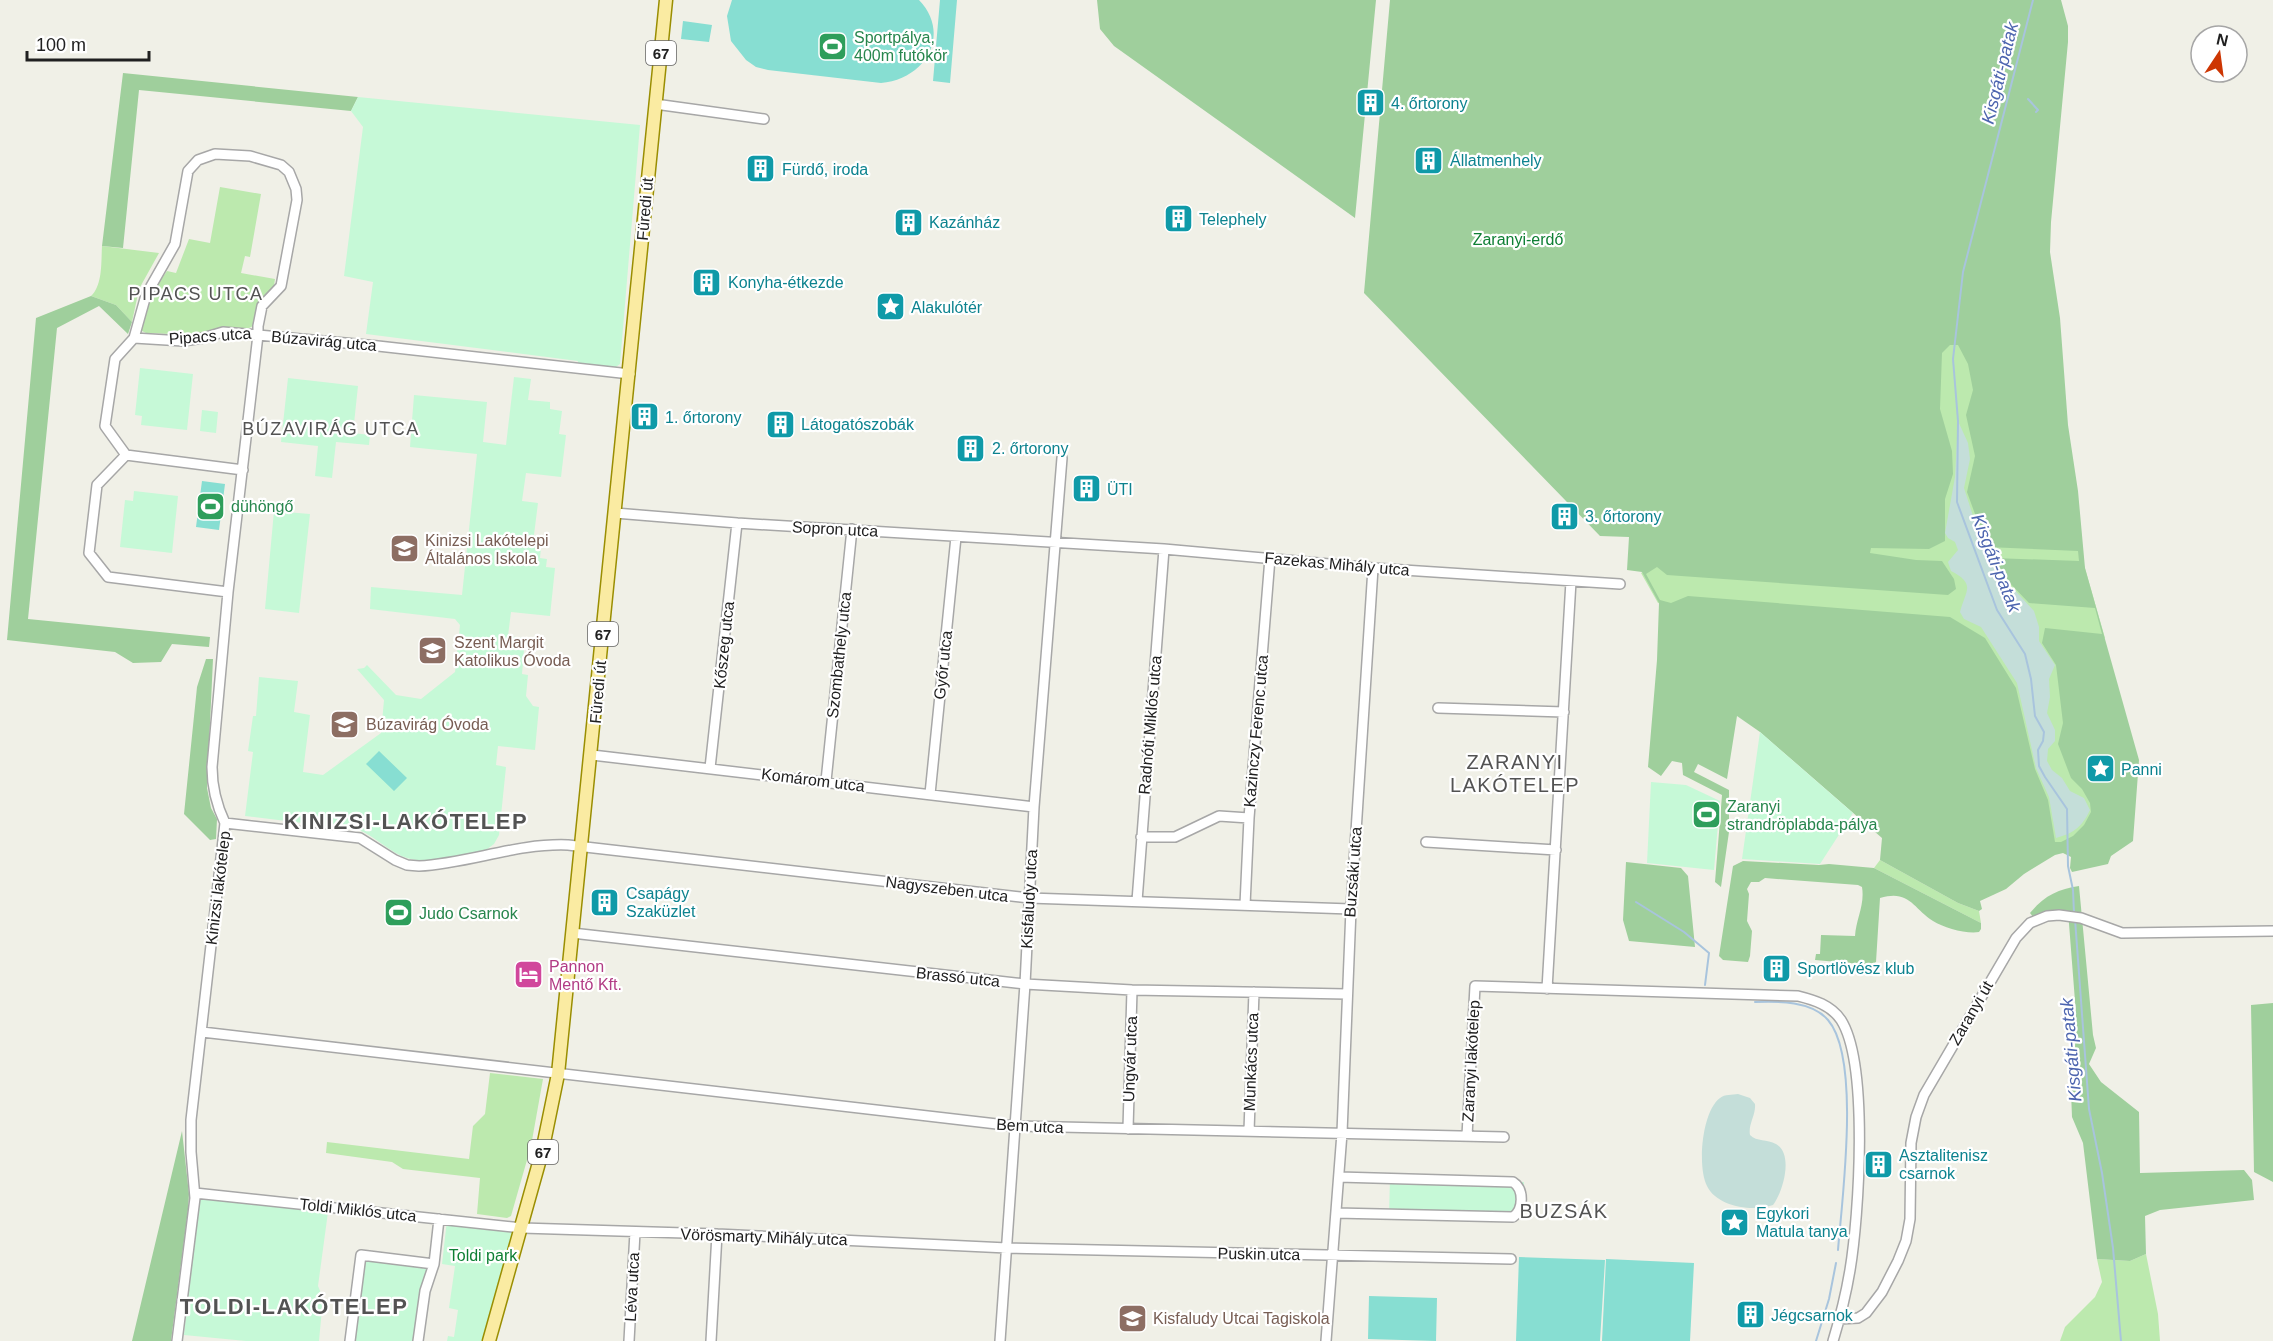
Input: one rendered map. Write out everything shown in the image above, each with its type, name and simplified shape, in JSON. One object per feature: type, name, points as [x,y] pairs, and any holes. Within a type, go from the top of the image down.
[{"type":"main road","name":"Füredi út","points":[[489,1341],[545,1140],[558,1074],[592,755],[666,0]]},
{"type":"street","points":[[655,104],[764,119]]},
{"type":"street","name":"Pipacs utca","points":[[126,455],[105,426],[115,359],[134,338],[146,295],[175,244],[188,171],[198,160],[221,153],[257,157],[280,165],[289,172],[296,189],[297,200],[281,286],[262,306],[258,335],[223,332],[183,341],[134,338]]},
{"type":"street","name":"Búzavirág utca","points":[[225,823],[212,787],[212,767],[228,592],[258,335],[372,345],[630,374]]},
{"type":"street","points":[[228,592],[108,577],[89,553],[97,484],[126,455],[243,470]]},
{"type":"street","name":"Kisfaludy utca","points":[[1000,1341],[1025,984],[1034,807],[1062,458]]},
{"type":"street","name":"Sopron utca","points":[[615,513],[737,523],[1054,542]]},
{"type":"street","name":"Kőszeg utca","points":[[710,768],[737,523]]},
{"type":"street","name":"Szombathely utca","points":[[826,782],[852,529]]},
{"type":"street","name":"Győr utca","points":[[930,794],[956,537]]},
{"type":"street","name":"Fazekas Mihály utca","points":[[1054,542],[1164,549],[1373,568],[1620,584]]},
{"type":"street","name":"Radnóti Miklós utca","points":[[1137,901],[1164,549]]},
{"type":"street","name":"Kazinczy Ferenc utca","points":[[1245,905],[1249,818],[1270,558]]},
{"type":"street","name":"Buzsáki utca","points":[[1326,1341],[1342,1133],[1346,994],[1373,568]]},
{"type":"street","points":[[1571,581],[1546,989],[1798,996],[1814,1000],[1829,1008],[1839,1018],[1846,1030],[1854,1061],[1858,1094],[1857,1196],[1853,1249],[1833,1341]]},
{"type":"street","points":[[1438,708],[1564,712]]},
{"type":"street","name":"Komárom utca","points":[[592,755],[1034,807]]},
{"type":"street","points":[[1141,837],[1175,837],[1219,816],[1249,818]]},
{"type":"street","name":"Kinizsi lakótelep","points":[[177,1341],[195,1193],[190,1136],[225,823],[360,838],[370,842],[395,860],[419,866],[532,846],[582,847]]},
{"type":"street","points":[[1426,842],[1556,850]]},
{"type":"street","name":"Nagyszeben utca","points":[[582,847],[1029,898],[1351,909]]},
{"type":"street","name":"Zaranyi út","points":[[1839,1319],[1858,1318],[1866,1313],[1878,1299],[1898,1261],[1906,1241],[1910,1219],[1913,1129],[1924,1095],[2016,938],[2030,923],[2048,916],[2067,916],[2081,918],[2122,933],[2273,931]]},
{"type":"street","name":"Brassó utca","points":[[572,933],[1025,984],[1132,990],[1346,994]]},
{"type":"street","name":"Zaranyi lakótelep","points":[[1467,1136],[1475,986],[1546,989]]},
{"type":"street","name":"Ungvár utca","points":[[1128,1129],[1132,990]]},
{"type":"street","name":"Munkács utca","points":[[1249,1131],[1254,992]]},
{"type":"street","points":[[202,1032],[558,1074]]},
{"type":"street","name":"Bem utca","points":[[558,1074],[1014,1126],[1504,1137]]},
{"type":"street","points":[[1336,1213],[1513,1217],[1518,1213],[1520,1206],[1521,1192],[1519,1186],[1513,1182],[1339,1177]]},
{"type":"street","name":"Toldi Miklós utca","points":[[195,1193],[522,1228]]},
{"type":"street","points":[[418,1341],[425,1291],[434,1263],[439,1219]]},
{"type":"street","name":"Vörösmarty Mihály utca","points":[[522,1228],[717,1234],[1007,1248]]},
{"type":"street","name":"Léva utca","points":[[629,1341],[635,1232]]},
{"type":"street","points":[[711,1341],[717,1234]]},
{"type":"street","name":"Puskin utca","points":[[1007,1248],[1511,1259]]},
{"type":"street","points":[[350,1341],[360,1255],[434,1263]]},
{"type":"green space","points":[[1097,0],[1376,0],[1355,218],[1114,46],[1100,29]]},
{"type":"green space","name":"Zaranyi-erdő","points":[[1390,0],[2061,0],[2068,26],[2068,42],[2050,252],[2060,318],[2068,425],[2078,491],[2085,568],[2139,760],[2133,841],[2111,856],[2108,864],[2072,872],[2071,857],[2063,853],[2055,855],[2024,874],[2006,889],[1980,901],[1982,909],[1979,911],[1958,903],[1880,860],[1882,838],[1760,732],[1737,716],[1727,779],[1698,764],[1694,772],[1729,790],[1729,832],[1721,887],[1715,882],[1722,795],[1683,775],[1682,763],[1672,761],[1661,776],[1648,767],[1657,660],[1659,603],[1642,572],[1627,570],[1629,537],[1600,536],[1364,293]],"holes":[[[1950,345],[1958,345],[1968,364],[1973,390],[1966,415],[1975,456],[1967,492],[1987,547],[2078,551],[2079,561],[1993,558],[2005,578],[2029,603],[2095,608],[2102,634],[2045,628],[2042,643],[2056,665],[2063,723],[2058,744],[2071,778],[2082,789],[2090,803],[2091,812],[2084,825],[2073,836],[2061,842],[2055,842],[2048,800],[2035,769],[2016,688],[1985,638],[1950,617],[1688,596],[1671,603],[1660,600],[1646,574],[1657,567],[1667,575],[1948,595],[1956,589],[1954,579],[1942,561],[1916,560],[1870,553],[1871,548],[1929,549],[1945,541],[1945,499],[1953,474],[1952,451],[1940,409],[1942,353]]]},
{"type":"green space","points":[[123,73],[358,97],[351,111],[139,90],[123,248],[102,246]]},
{"type":"green space","points":[[358,97],[640,125],[620,364],[613,369],[577,365],[578,361],[366,334],[373,282],[344,276],[363,127],[351,111]]},
{"type":"green space","points":[[220,187],[261,194],[250,257],[245,256],[241,273],[275,279],[274,286],[259,301],[253,326],[247,329],[216,329],[196,335],[142,331],[143,315],[149,299],[167,271],[176,273],[189,239],[210,243]]},
{"type":"green space","points":[[102,246],[159,253],[139,289],[132,322],[116,305],[91,296],[98,286]]},
{"type":"green space","points":[[91,296],[116,305],[132,322],[128,334],[99,306],[57,328],[28,619],[210,637],[209,647],[172,644],[161,662],[133,663],[115,652],[7,640],[36,318]]},
{"type":"green space","points":[[1948,341],[1960,342],[2081,547],[2105,638],[2060,663],[2084,787],[2095,813],[2075,839],[2052,847],[1671,607],[1658,603],[1641,573],[1656,563],[1866,557],[1937,410],[1939,352]]},
{"type":"green space","points":[[140,368],[193,374],[187,430],[141,425],[142,416],[135,415]]},
{"type":"green space","points":[[514,377],[531,379],[528,400],[550,402],[550,409],[562,411],[559,434],[566,435],[561,477],[526,473],[522,501],[538,503],[534,535],[542,537],[540,558],[547,559],[546,567],[555,568],[550,616],[511,612],[508,636],[525,638],[522,674],[528,675],[526,696],[533,706],[539,707],[535,750],[498,746],[496,765],[506,767],[499,835],[494,844],[486,850],[457,856],[436,860],[416,860],[396,853],[359,830],[245,816],[253,752],[248,751],[253,716],[256,716],[259,677],[298,681],[294,712],[310,715],[303,772],[323,775],[381,733],[384,700],[357,669],[367,665],[396,695],[421,699],[455,672],[460,625],[455,619],[370,609],[371,587],[462,595],[477,454],[410,447],[414,395],[487,402],[483,442],[506,445]]},
{"type":"green space","points":[[288,378],[358,386],[353,433],[370,435],[369,445],[336,442],[332,478],[315,476],[318,446],[281,442]]},
{"type":"green space","points":[[202,410],[218,412],[216,433],[200,431]]},
{"type":"green space","points":[[134,491],[178,496],[172,553],[120,547],[125,500],[133,501]]},
{"type":"green space","points":[[274,511],[310,514],[299,613],[265,609]]},
{"type":"green space","points":[[206,659],[213,659],[207,788],[211,808],[217,819],[216,839],[210,840],[184,814],[197,687]]},
{"type":"green space","points":[[1760,732],[1853,813],[1820,864],[1742,859]]},
{"type":"green space","points":[[1651,782],[1686,785],[1720,801],[1714,870],[1647,863]]},
{"type":"green space","points":[[1880,860],[1958,903],[1979,911],[1981,923],[1874,868]]},
{"type":"green space","points":[[1743,861],[1874,868],[1981,923],[1981,929],[1979,932],[1968,932],[1943,926],[1926,916],[1910,901],[1898,896],[1890,896],[1880,898],[1876,962],[1872,965],[1815,960],[1816,954],[1820,954],[1821,935],[1855,936],[1862,900],[1862,887],[1765,878],[1759,882],[1751,882],[1747,889],[1749,894],[1747,921],[1752,931],[1748,962],[1723,960],[1719,956],[1733,866]]},
{"type":"green space","points":[[1626,862],[1681,868],[1688,876],[1695,947],[1629,941],[1623,920]]},
{"type":"green space","points":[[2079,886],[2096,1048],[2089,1064],[2101,1082],[2139,1112],[2140,1173],[2244,1170],[2252,1180],[2254,1200],[2160,1210],[2145,1216],[2146,1254],[2130,1261],[2097,1259],[2083,1143],[2072,1117],[2070,1066],[2075,1048],[2076,1014],[2068,911],[2047,913],[2034,918],[2030,913],[2052,894]]},
{"type":"green space","points":[[2273,1003],[2273,1182],[2254,1172],[2251,1005]]},
{"type":"green space","points":[[490,1073],[543,1079],[531,1146],[511,1216],[507,1218],[477,1214],[480,1178],[403,1169],[392,1162],[326,1153],[327,1142],[469,1159],[473,1126],[485,1114]]},
{"type":"green space","points":[[182,1131],[189,1194],[171,1341],[132,1341]]},
{"type":"green space","points":[[1390,1178],[1524,1182],[1522,1217],[1389,1214]]},
{"type":"green space","points":[[199,1198],[328,1212],[318,1286],[323,1298],[319,1341],[246,1341],[184,1335]]},
{"type":"green space","name":"Toldi park","points":[[447,1220],[522,1228],[489,1341],[447,1341],[448,1336],[454,1337],[458,1310],[449,1308],[455,1266],[442,1264]]},
{"type":"green space","points":[[2146,1254],[2158,1314],[2160,1341],[2060,1341],[2065,1327],[2095,1297],[2102,1282],[2097,1259],[2130,1261]]},
{"type":"green space","name":"Toldi park","points":[[361,1255],[434,1264],[418,1341],[350,1341]]},
{"type":"shaded area","name":"Sportpálya, 400m futókör","points":[[732,0],[919,0],[929,13],[933,27],[933,40],[929,53],[910,74],[897,80],[881,83],[768,70],[756,67],[746,60],[731,41],[727,16]]},
{"type":"shaded area","points":[[940,0],[957,0],[950,83],[933,81]]},
{"type":"shaded area","points":[[683,21],[712,25],[709,42],[681,39]]},
{"type":"shaded area","points":[[1958,421],[1968,443],[1970,459],[1964,488],[1982,544],[1991,556],[1994,568],[2034,611],[2039,627],[2039,641],[2055,665],[2049,679],[2050,697],[2047,713],[2055,730],[2055,741],[2048,749],[2047,761],[2070,791],[2084,798],[2090,810],[2077,828],[2056,838],[2049,797],[2036,768],[2017,683],[1981,627],[1964,619],[1960,612],[1967,588],[1964,580],[1951,571],[1948,562],[1958,550],[1955,542],[1945,533],[1955,477]]},
{"type":"shaded area","name":"dühöngő","points":[[202,481],[225,484],[219,530],[196,527]]},
{"type":"shaded area","points":[[379,751],[407,778],[394,791],[366,764]]},
{"type":"shaded area","name":"Zaranyi strandröplabda-pálya","points":[[1701,804],[1712,804],[1711,826],[1700,826]]},
{"type":"shaded area","points":[[1738,1094],[1750,1098],[1755,1104],[1750,1135],[1756,1139],[1776,1144],[1785,1156],[1783,1183],[1773,1205],[1746,1208],[1727,1203],[1712,1193],[1704,1177],[1703,1140],[1709,1115],[1720,1098]]},
{"type":"shaded area","points":[[1519,1257],[1605,1260],[1600,1341],[1516,1341]]},
{"type":"shaded area","points":[[1606,1259],[1694,1263],[1690,1341],[1602,1341]]},
{"type":"shaded area","points":[[1369,1296],[1437,1298],[1436,1341],[1368,1339]]},
{"type":"waterway","name":"Kisgáti-patak","points":[[2033,0],[1963,272],[1953,359],[1958,421],[1957,502],[1997,610],[2025,654],[2031,679],[2035,716],[2044,732],[2043,741],[2038,750],[2039,766],[2067,809],[2068,866],[2073,890],[2074,913]]},
{"type":"waterway","points":[[2028,99],[2038,110],[2036,112]]},
{"type":"waterway","points":[[1636,902],[1684,932],[1709,953],[1705,985]]},
{"type":"waterway","name":"Kisgáti-patak","points":[[2075,919],[2089,1109],[2102,1173],[2113,1248],[2121,1341]]},
{"type":"waterway","points":[[1755,1002],[1784,1002],[1813,1009],[1828,1020],[1838,1039],[1844,1065],[1847,1096],[1845,1165],[1838,1250]]},
{"type":"waterway","points":[[1816,1341],[1829,1299],[1836,1263]]},
{"type":"place","name":"Sportpálya, 400m futókör","points":[[833,46]]},
{"type":"place","name":"4. őrtorony","points":[[1370,103]]},
{"type":"place","name":"Állatmenhely","points":[[1429,160]]},
{"type":"place","name":"Fürdő, iroda","points":[[761,169]]},
{"type":"place","name":"Telephely","points":[[1178,219]]},
{"type":"place","name":"Kazánház","points":[[908,222]]},
{"type":"place","name":"Konyha-étkezde","points":[[707,282]]},
{"type":"place","name":"Alakulótér","points":[[890,307]]},
{"type":"place","name":"1. őrtorony","points":[[644,417]]},
{"type":"place","name":"Látogatószobák","points":[[780,424]]},
{"type":"place","name":"2. őrtorony","points":[[971,448]]},
{"type":"place","name":"ÜTI","points":[[1086,489]]},
{"type":"place","name":"dühöngő","points":[[210,506]]},
{"type":"place","name":"3. őrtorony","points":[[1564,516]]},
{"type":"place","name":"Kinizsi Lakótelepi Általános Iskola","points":[[404,549]]},
{"type":"place","name":"Szent Margit Katolikus Óvoda","points":[[433,651]]},
{"type":"place","name":"Búzavirág Óvoda","points":[[345,724]]},
{"type":"place","name":"Panni","points":[[2100,769]]},
{"type":"place","name":"Zaranyi strandröplabda-pálya","points":[[1706,815]]},
{"type":"place","name":"Csapágy Szaküzlet","points":[[605,902]]},
{"type":"place","name":"Judo Csarnok","points":[[398,913]]},
{"type":"place","name":"Sportlövész klub","points":[[1776,968]]},
{"type":"place","name":"Pannon Mentő Kft.","points":[[528,975]]},
{"type":"place","name":"Asztalitenisz csarnok","points":[[1878,1164]]},
{"type":"place","name":"Egykori Matula tanya","points":[[1735,1222]]},
{"type":"place","name":"Jégcsarnok","points":[[1750,1315]]},
{"type":"place","name":"Kisfaludy Utcai Tagiskola","points":[[1132,1318]]},
{"type":"district","name":"PIPACS UTCA","points":[[196,294]]},
{"type":"district","name":"BÚZAVIRÁG UTCA","points":[[331,429]]},
{"type":"district","name":"ZARANYI LAKÓTELEP","points":[[1515,774]]},
{"type":"district","name":"KINIZSI-LAKÓTELEP","points":[[406,821]]},
{"type":"district","name":"BUZSÁK","points":[[1564,1211]]},
{"type":"district","name":"TOLDI-LAKÓTELEP","points":[[294,1306]]}]
